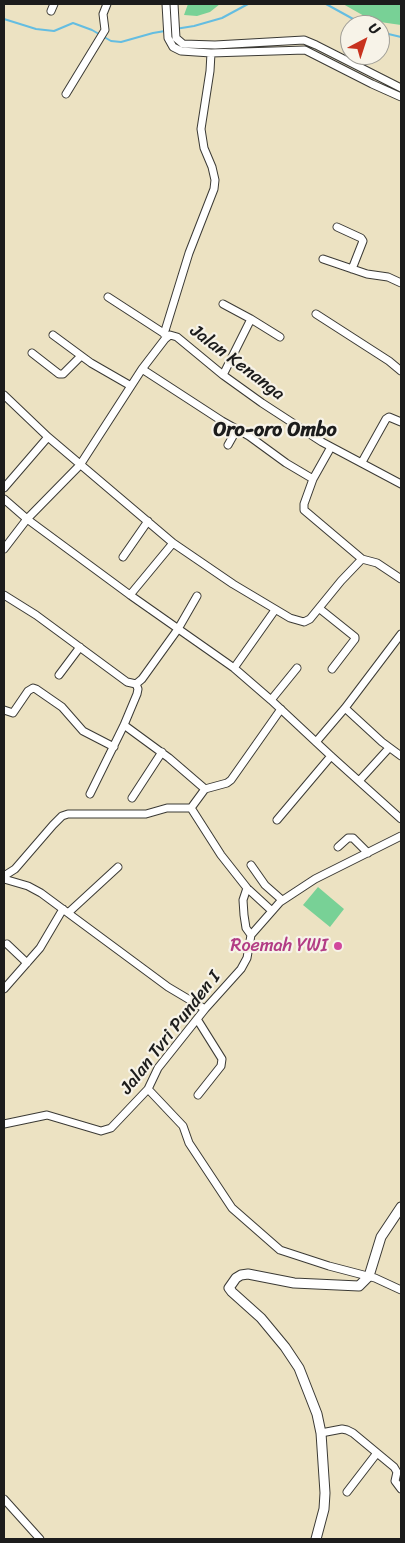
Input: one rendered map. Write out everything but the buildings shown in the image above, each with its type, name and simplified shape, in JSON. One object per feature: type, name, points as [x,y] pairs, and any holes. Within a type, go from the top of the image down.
[{"type":"main road","points":[[316,1539],[324,1509],[321,1433],[317,1414],[295,1360],[261,1318],[230,1288],[236,1278],[240,1275],[248,1274],[294,1283],[355,1287],[363,1284],[370,1276],[380,1236],[401,1207]]},
{"type":"street","points":[[66,94],[106,27],[103,14],[107,4]]},
{"type":"street","points":[[166,4],[173,47],[181,51],[211,53],[304,50],[401,97]]},
{"type":"street","points":[[170,22],[174,4]]},
{"type":"street","points":[[172,38],[187,45],[304,40],[401,88]]},
{"type":"street","points":[[108,297],[166,335],[189,253],[214,189],[215,180],[212,166],[204,148],[201,129],[211,53]]},
{"type":"street","points":[[337,227],[362,238],[363,241],[352,269]]},
{"type":"street","points":[[323,259],[366,274],[388,277],[401,283]]},
{"type":"street","points":[[223,304],[280,337]]},
{"type":"street","points":[[316,314],[389,361],[401,371]]},
{"type":"street","points":[[223,374],[251,319]]},
{"type":"street","points":[[53,335],[81,356],[131,386]]},
{"type":"street","name":"Jalan Kenanga","points":[[4,549],[27,518],[80,465],[166,335],[177,337],[262,403],[331,446],[401,484]]},
{"type":"street","points":[[32,353],[60,374],[63,374],[81,356]]},
{"type":"street","points":[[142,369],[222,421],[249,436],[286,463],[313,479]]},
{"type":"street","points":[[4,396],[80,465],[173,543],[218,575],[290,618],[304,622],[310,619],[362,559]]},
{"type":"street","points":[[362,462],[386,419],[389,417],[401,422]]},
{"type":"street","points":[[228,445],[238,429]]},
{"type":"street","points":[[4,488],[48,437]]},
{"type":"street","points":[[331,446],[313,479],[304,504],[304,510],[362,559],[377,564],[401,579]]},
{"type":"street","points":[[4,499],[130,595],[234,668],[401,819]]},
{"type":"street","points":[[122,557],[148,522]]},
{"type":"street","points":[[130,595],[173,543]]},
{"type":"street","points":[[4,595],[128,682],[136,684]]},
{"type":"street","points":[[136,684],[142,679],[178,629],[197,596]]},
{"type":"street","points":[[320,609],[355,637],[332,670]]},
{"type":"street","points":[[234,668],[275,610]]},
{"type":"street","points":[[316,742],[345,708],[401,634]]},
{"type":"street","points":[[59,675],[80,647]]},
{"type":"street","points":[[271,700],[297,668]]},
{"type":"street","points":[[90,794],[114,747],[137,694],[136,684]]},
{"type":"street","points":[[4,710],[13,714],[28,691],[34,688],[62,707],[83,731],[114,747]]},
{"type":"street","points":[[345,708],[389,748],[401,756]]},
{"type":"street","points":[[191,808],[205,789],[229,782],[281,709]]},
{"type":"street","points":[[124,725],[162,752],[205,789]]},
{"type":"street","points":[[359,781],[389,748]]},
{"type":"street","points":[[132,798],[162,752]]},
{"type":"street","points":[[277,820],[331,756]]},
{"type":"street","points":[[4,877],[15,869],[62,816],[68,814],[146,814],[166,808],[191,808]]},
{"type":"street","points":[[191,808],[220,855],[247,888],[272,911]]},
{"type":"street","points":[[247,888],[243,900],[244,915],[246,928],[251,935],[282,900],[315,879],[401,836]]},
{"type":"street","points":[[338,847],[348,838],[353,838],[368,853]]},
{"type":"street","points":[[250,865],[265,885],[282,900]]},
{"type":"street","points":[[4,990],[7,980],[40,948],[66,911],[118,867]]},
{"type":"street","points":[[4,877],[41,893],[168,986],[204,1009]]},
{"type":"street","name":"Jalan Tvri Punden I","points":[[4,1124],[47,1115],[101,1131],[115,1125],[148,1089],[158,1068],[204,1009],[241,969],[247,958],[251,935]]},
{"type":"street","points":[[7,944],[27,962]]},
{"type":"street","points":[[197,1019],[222,1059],[221,1066],[198,1095]]},
{"type":"street","points":[[148,1089],[183,1126],[189,1143],[232,1208],[280,1250],[329,1266],[370,1276],[401,1290]]},
{"type":"street","points":[[321,1433],[347,1430],[394,1467],[397,1472],[395,1481],[401,1489]]},
{"type":"street","points":[[347,1492],[378,1453]]},
{"type":"street","points":[[4,1499],[40,1539]]},
{"type":"green space","points":[[188,4],[220,4],[210,12],[197,16],[184,15]]},
{"type":"green space","points":[[343,4],[401,4],[401,25],[390,23],[390,15],[362,15]]},
{"type":"green space","points":[[318,887],[344,909],[330,927],[303,905]]},
{"type":"waterway","points":[[169,30],[194,26],[222,18],[248,4]]},
{"type":"waterway","points":[[326,4],[346,15]]},
{"type":"waterway","points":[[4,19],[36,29],[54,31],[73,23],[92,30],[111,41],[121,42],[165,31]]},
{"type":"waterway","points":[[390,34],[401,37]]},
{"type":"place","name":"Roemah YWI","points":[[338,946]]},
{"type":"district","name":"Oro-oro Ombo","points":[[275,431]]}]
